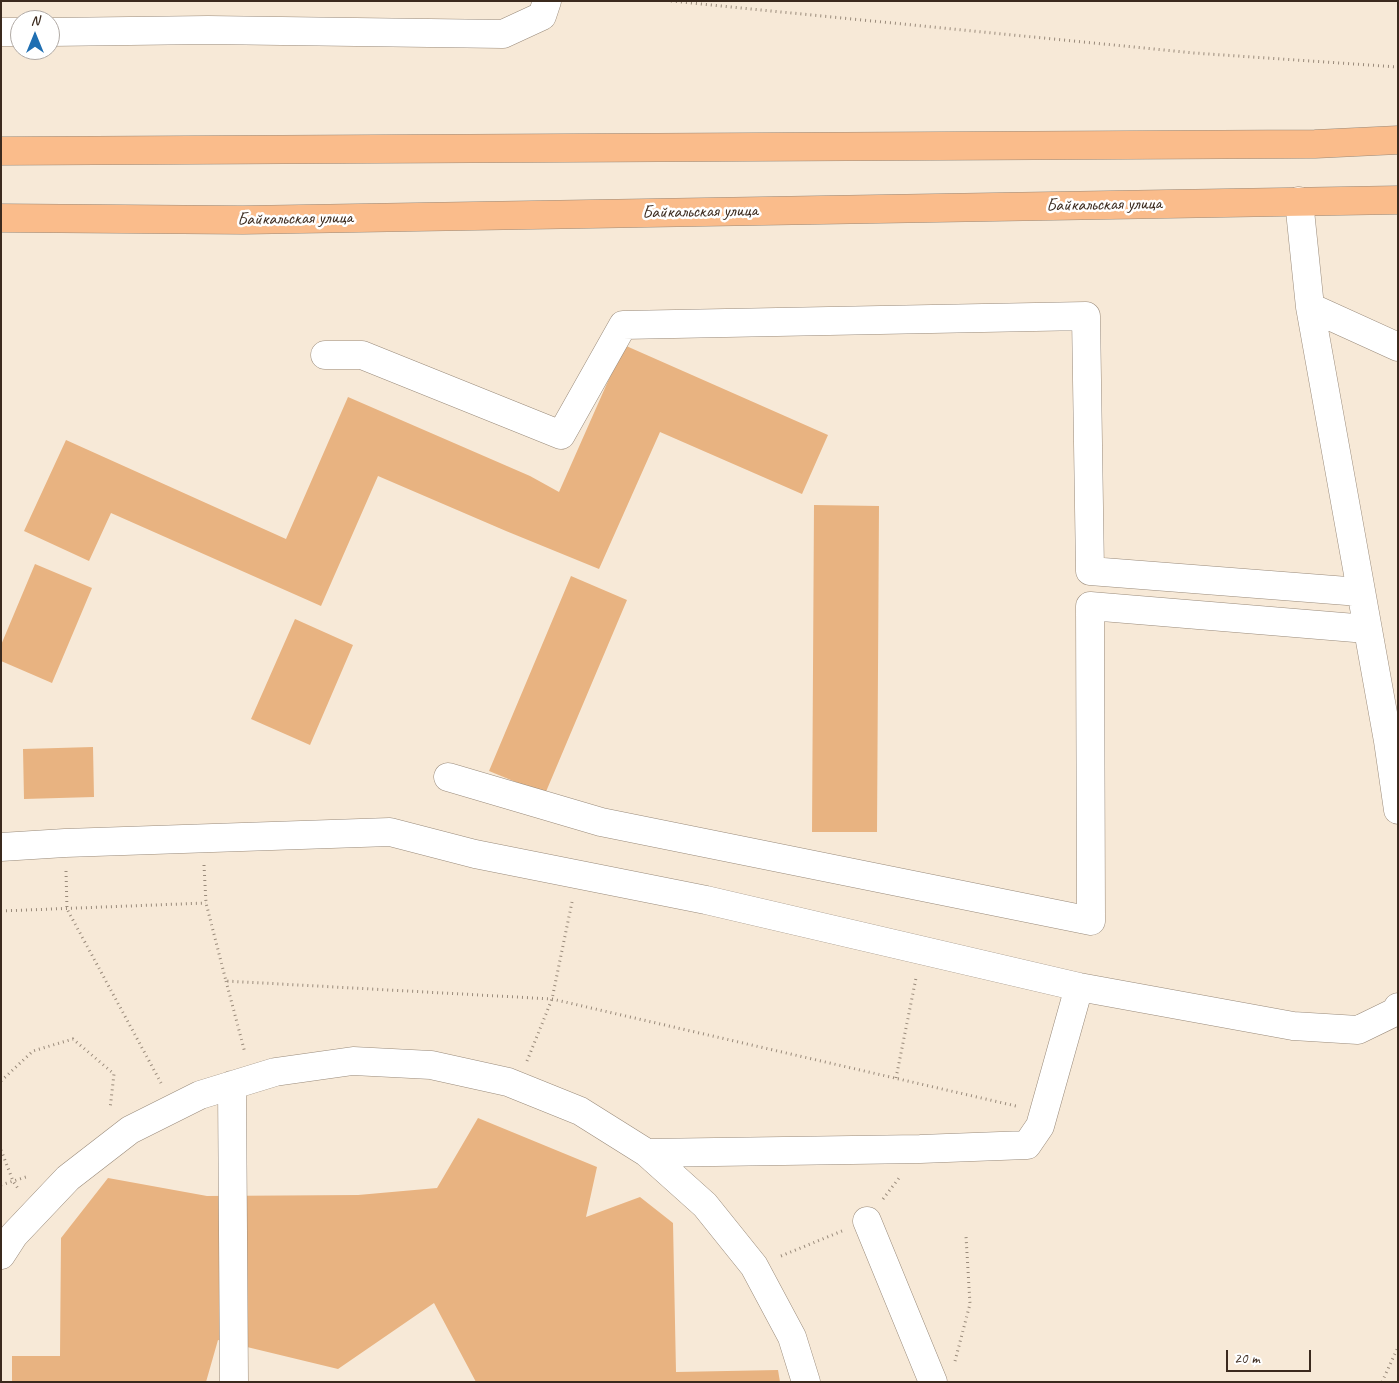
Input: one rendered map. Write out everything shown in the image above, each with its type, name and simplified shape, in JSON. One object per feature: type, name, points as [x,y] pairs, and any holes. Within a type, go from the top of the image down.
[{"type":"main road","points":[[1,151],[1315,144],[1398,140]]},
{"type":"main road","name":"Байкальская улица","points":[[1,218],[243,220],[1398,200]]},
{"type":"street","points":[[60,32],[208,30],[503,34],[542,16],[547,1]]},
{"type":"street","points":[[1299,201],[1310,307],[1388,741],[1398,810]]},
{"type":"street","points":[[1310,307],[1398,347]]},
{"type":"street","points":[[325,355],[362,355],[561,435],[623,325],[1086,316],[1090,570],[1091,921],[601,822],[448,777]]},
{"type":"street","points":[[1090,570],[1360,592]]},
{"type":"street","points":[[1090,606],[1367,629]]},
{"type":"street","points":[[1,847],[65,843],[390,832],[475,854],[706,900],[1079,987],[1293,1026],[1358,1030],[1395,1012],[1398,1007]]},
{"type":"street","points":[[647,1152],[1027,1146],[1040,1126],[1079,987]]},
{"type":"street","points":[[1,1254],[14,1235],[68,1178],[130,1130],[200,1095],[275,1072],[353,1061],[431,1065],[517,1085],[580,1111],[647,1152],[705,1205],[754,1266],[792,1337],[806,1382]]},
{"type":"street","points":[[234,1382],[242,1082]]},
{"type":"street","points":[[867,1221],[933,1382]]},
{"type":"path","points":[[670,1],[1194,53],[1398,67]]},
{"type":"path","points":[[202,838],[206,903],[226,981],[242,1082]]},
{"type":"path","points":[[65,843],[67,909],[174,1108]]},
{"type":"path","points":[[517,1085],[552,999],[578,874]]},
{"type":"path","points":[[1,911],[206,903]]},
{"type":"path","points":[[896,1078],[921,950]]},
{"type":"path","points":[[226,981],[552,999],[1044,1112]]},
{"type":"path","points":[[1,1081],[33,1051],[73,1039],[114,1074],[110,1113]]},
{"type":"path","points":[[754,1266],[867,1221],[920,1149]]},
{"type":"path","points":[[1,1150],[13,1181],[36,1212]]},
{"type":"path","points":[[1,1185],[30,1176]]},
{"type":"path","points":[[954,1364],[970,1304],[966,1236]]},
{"type":"path","points":[[1382,1382],[1398,1347]]},
{"type":"building","points":[[624,345],[828,435],[802,494],[660,432],[599,569],[378,476],[321,606],[111,513],[89,561],[24,531],[66,440],[286,539],[348,397],[530,476],[559,492]]},
{"type":"building","points":[[814,505],[879,506],[877,832],[812,832]]},
{"type":"building","points":[[35,564],[92,588],[52,683],[1,661],[1,645]]},
{"type":"building","points":[[571,576],[627,600],[545,794],[489,771]]},
{"type":"building","points":[[295,619],[353,645],[310,745],[251,719]]},
{"type":"building","points":[[93,747],[94,797],[24,799],[23,749]]},
{"type":"building","points":[[478,1118],[597,1167],[586,1217],[640,1197],[673,1223],[676,1372],[778,1370],[780,1382],[476,1382],[434,1303],[338,1369],[218,1340],[206,1382],[12,1382],[12,1356],[60,1356],[61,1238],[108,1178],[207,1196],[358,1195],[437,1188]]}]
